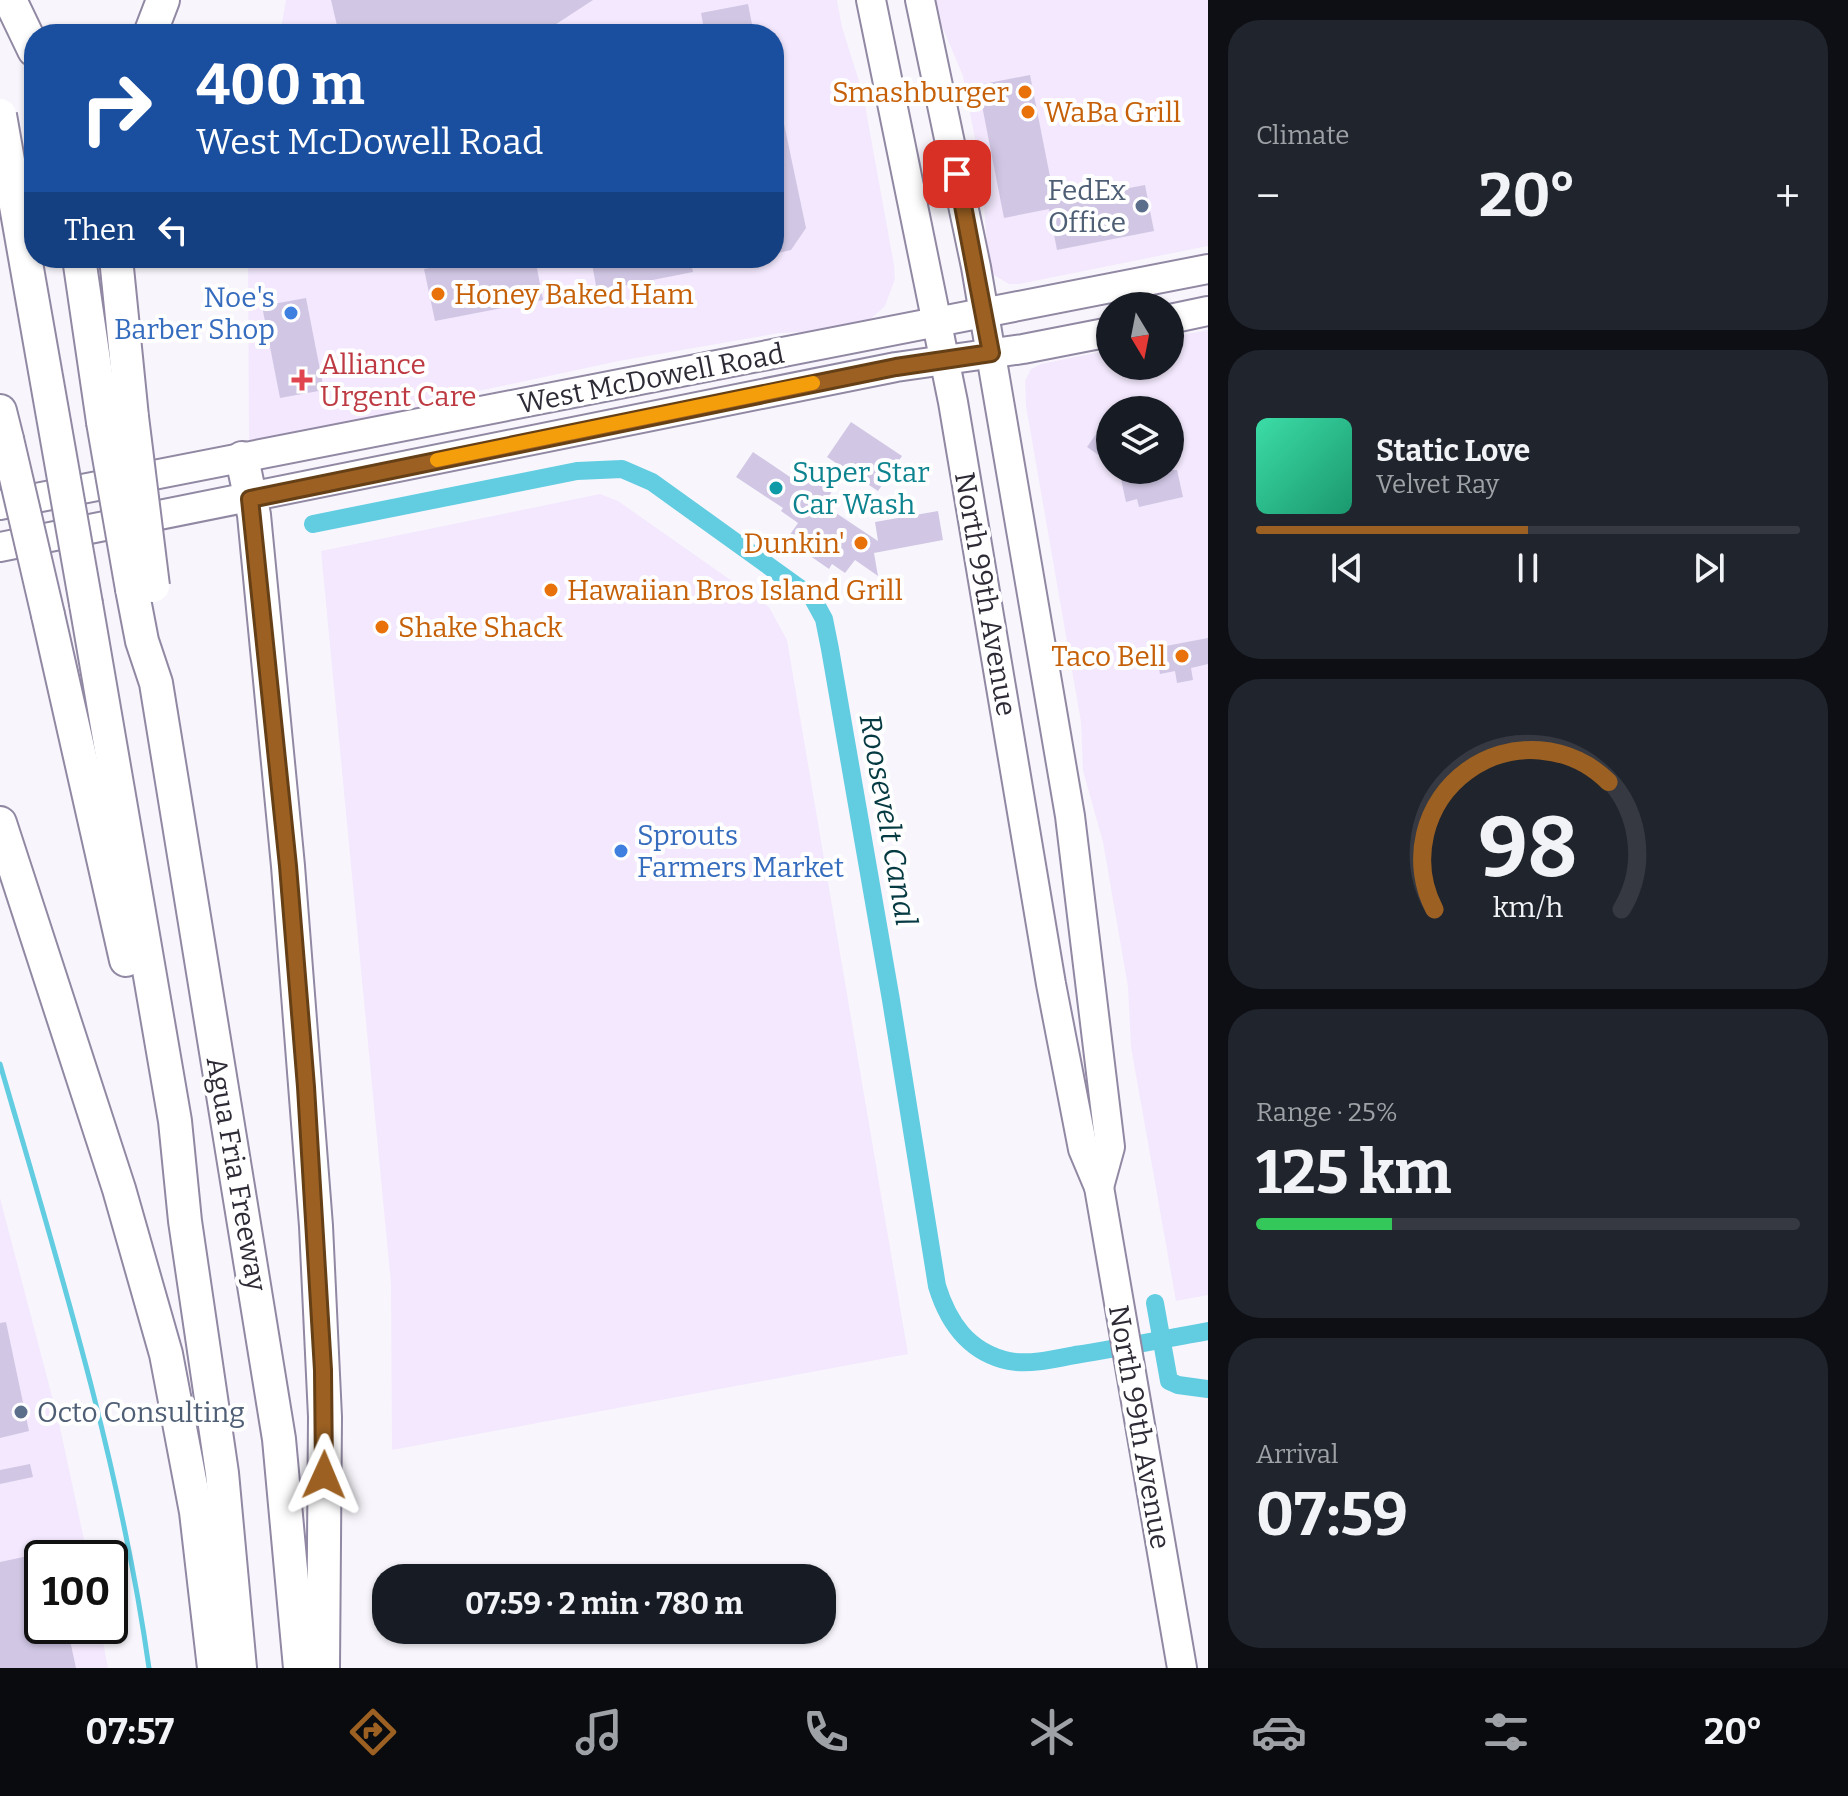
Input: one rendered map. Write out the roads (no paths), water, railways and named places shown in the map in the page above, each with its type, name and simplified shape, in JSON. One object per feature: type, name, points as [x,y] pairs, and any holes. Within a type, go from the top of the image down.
[{"type":"highway","points":[[10,0],[24,29]]},
{"type":"highway","points":[[154,24],[163,0]]},
{"type":"highway","points":[[0,115],[24,251]]},
{"type":"highway","points":[[27,268],[175,1121],[185,1221],[216,1423],[240,1668]]},
{"type":"highway","points":[[81,268],[118,420]]},
{"type":"highway","points":[[116,268],[118,420]]},
{"type":"highway","name":"Agua Fria Freeway","points":[[118,420],[142,587],[158,639],[156,683],[277,1424],[300,1668]]},
{"type":"highway","points":[[3,425],[118,918],[159,1122],[185,1221]]},
{"type":"highway","points":[[242,458],[250,499],[288,866],[316,1226],[325,1417],[323,1668]]},
{"type":"highway","points":[[0,823],[123,1202],[166,1354],[196,1512],[214,1668]]},
{"type":"main road","name":"North 99th Avenue","points":[[871,0],[944,359],[1051,984],[1083,1149],[1099,1187],[1182,1668]]},
{"type":"main road","name":"North 99th Avenue","points":[[920,0],[984,313],[1074,842],[1110,1147],[1099,1187]]},
{"type":"main road","name":"West McDowell Road","points":[[0,505],[1208,269]]},
{"type":"main road","points":[[1184,316],[1208,311]]},
{"type":"main road","name":"West McDowell Road","points":[[0,547],[944,359],[1096,334]]},
{"type":"waterway","name":"Roosevelt Canal","points":[[313,524],[577,471],[622,469],[652,482],[812,597],[824,619],[830,649],[937,1286],[947,1312],[962,1334],[982,1351],[1017,1362],[1051,1360],[1208,1331]]},
{"type":"waterway","points":[[0,1064],[65,1288],[104,1439],[137,1591],[149,1668]]},
{"type":"waterway","points":[[1155,1303],[1169,1381],[1208,1389]]},
{"type":"place","name":"Smashburger","points":[[1025,92]]},
{"type":"place","name":"WaBa Grill","points":[[1028,112]]},
{"type":"place","name":"FedEx Office","points":[[1142,206]]},
{"type":"place","name":"Honey Baked Ham","points":[[438,294]]},
{"type":"place","name":"Noe's Barber Shop","points":[[291,313]]},
{"type":"place","name":"Alliance Urgent Care","points":[[302,380]]},
{"type":"place","name":"Super Star Car Wash","points":[[776,488]]},
{"type":"place","name":"Dunkin'","points":[[861,543]]},
{"type":"place","name":"Hawaiian Bros Island Grill","points":[[551,590]]},
{"type":"place","name":"Shake Shack","points":[[382,627]]},
{"type":"place","name":"Taco Bell","points":[[1182,656]]},
{"type":"place","name":"Sprouts Farmers Market","points":[[621,851]]},
{"type":"place","name":"Octo Consulting","points":[[21,1412]]}]
